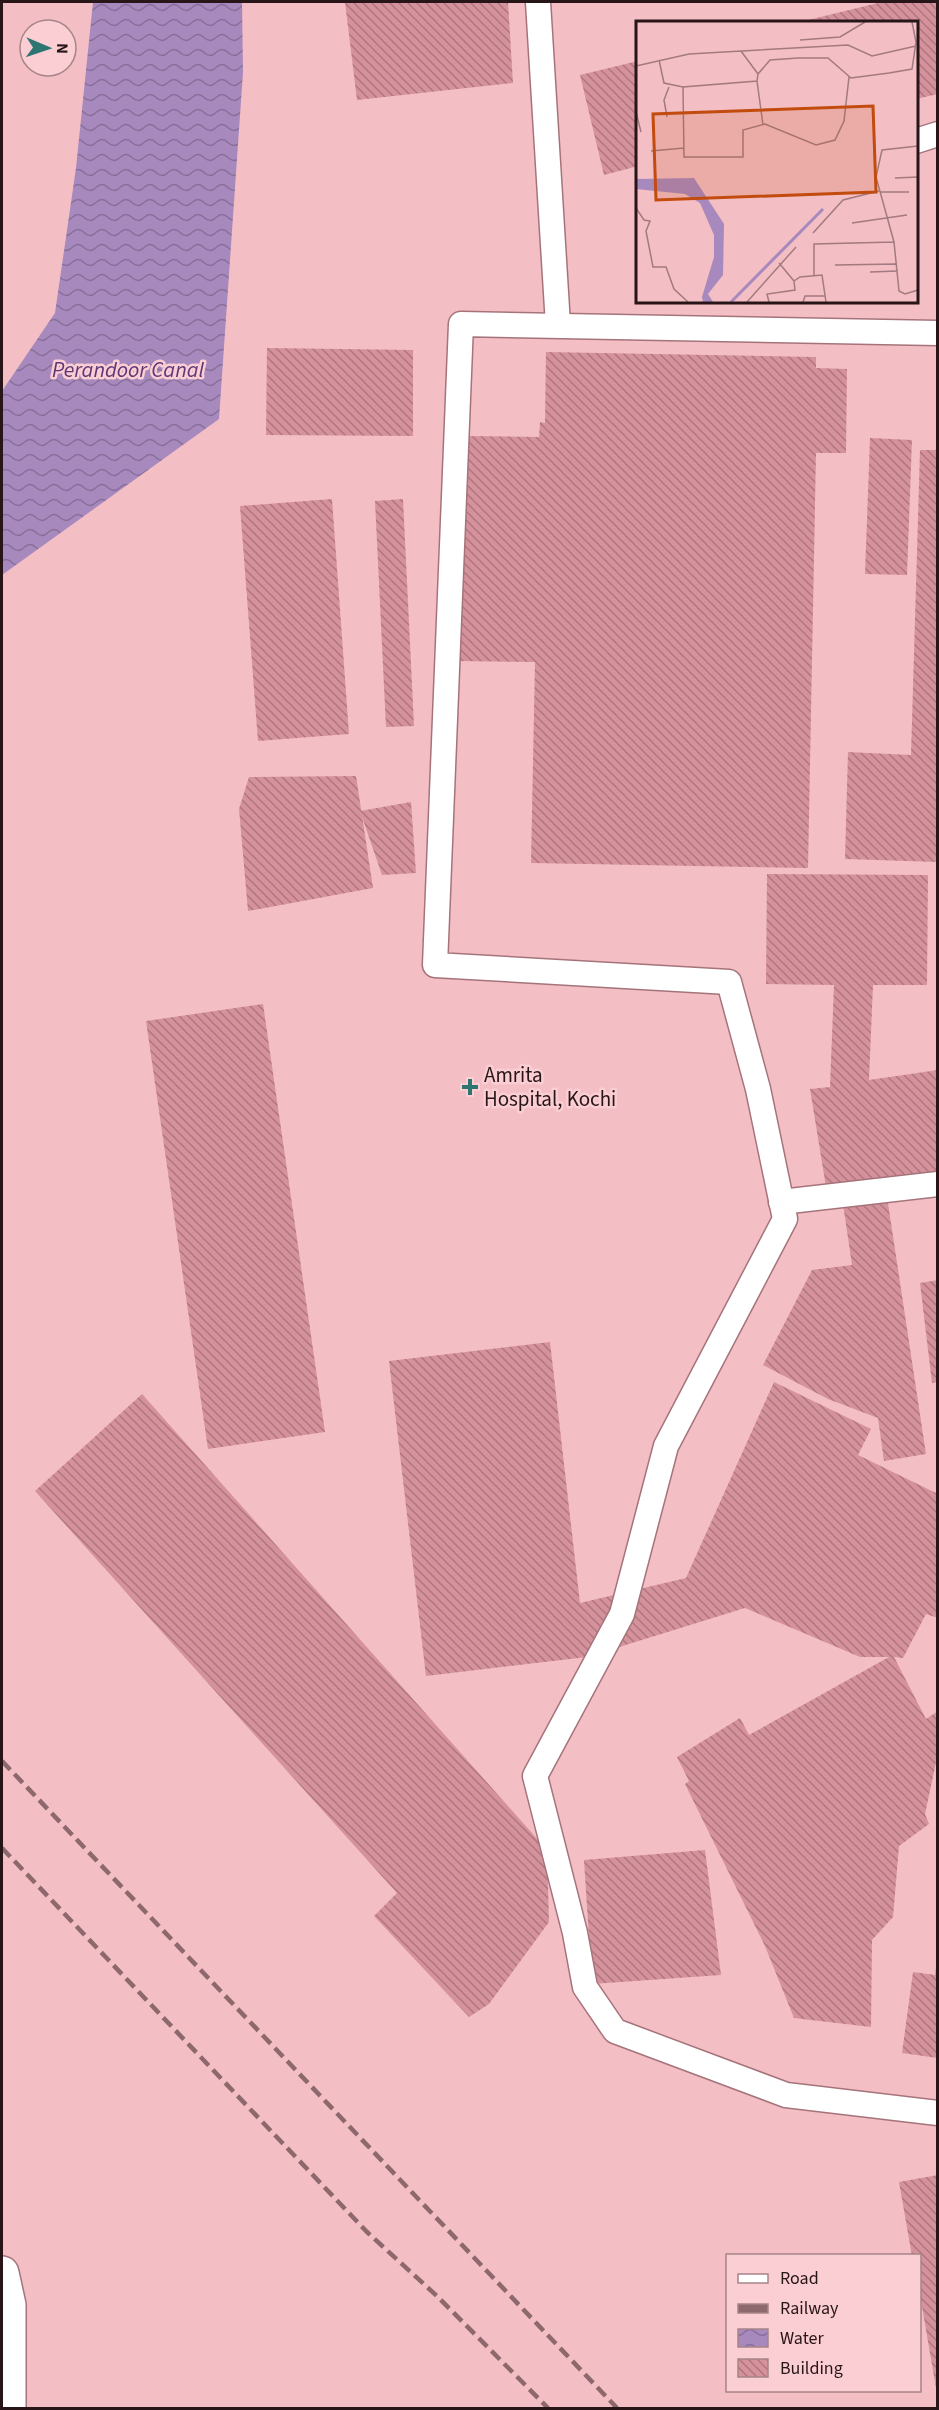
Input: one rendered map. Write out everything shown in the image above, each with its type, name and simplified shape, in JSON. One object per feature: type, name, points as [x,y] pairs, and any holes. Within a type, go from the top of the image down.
[{"type":"street","points":[[2,2273],[9,2305],[9,2409]]},
{"type":"lane","points":[[538,2],[558,325]]},
{"type":"lane","points":[[918,140],[938,134]]},
{"type":"lane","points":[[938,333],[461,324],[435,965],[729,982],[758,1089],[785,1219],[666,1446],[622,1614],[535,1776],[575,1933],[585,1987],[615,2031],[786,2095],[938,2113]]},
{"type":"lane","points":[[781,1202],[938,1184]]},
{"type":"water","name":"Perandoor Canal","points":[[93,2],[242,2],[243,72],[219,419],[2,575],[2,391],[55,313],[76,168]]},
{"type":"building","points":[[345,2],[508,2],[513,83],[357,100]]},
{"type":"building","points":[[882,2],[938,2],[938,94],[918,99],[918,21],[804,21]]},
{"type":"building","points":[[636,61],[636,167],[604,175],[580,75]]},
{"type":"building","points":[[267,348],[413,350],[413,436],[266,435]]},
{"type":"building","points":[[546,352],[816,357],[816,368],[847,369],[846,453],[816,453],[808,868],[531,863],[535,662],[457,661],[462,436],[539,437],[540,422],[545,423]]},
{"type":"building","points":[[870,438],[912,440],[907,575],[865,574]]},
{"type":"building","points":[[920,450],[938,450],[938,862],[845,859],[848,752],[911,755]]},
{"type":"building","points":[[332,499],[349,734],[258,741],[240,506]]},
{"type":"building","points":[[403,499],[414,726],[386,727],[375,501]]},
{"type":"building","points":[[356,776],[373,888],[248,911],[239,809],[249,777]]},
{"type":"building","points":[[411,802],[416,873],[382,875],[360,811]]},
{"type":"building","points":[[767,874],[928,875],[927,985],[873,985],[869,1080],[938,1070],[938,1183],[886,1190],[926,1454],[884,1461],[878,1418],[828,1399],[763,1365],[812,1270],[852,1265],[842,1197],[828,1199],[810,1089],[830,1087],[834,985],[766,984]]},
{"type":"building","points":[[263,1004],[325,1432],[208,1449],[146,1021]]},
{"type":"building","points":[[938,1280],[938,1382],[932,1383],[920,1283]]},
{"type":"building","points":[[550,1342],[580,1603],[686,1578],[774,1382],[871,1429],[858,1455],[938,1494],[938,1618],[926,1614],[903,1658],[894,1657],[926,1719],[938,1711],[938,1753],[925,1814],[929,1824],[899,1846],[893,1917],[872,1940],[871,2027],[794,2018],[765,1946],[685,1784],[689,1781],[677,1757],[740,1718],[749,1735],[889,1657],[860,1657],[745,1608],[587,1657],[426,1676],[389,1361]]},
{"type":"building","points":[[142,1394],[547,1850],[549,1922],[489,2004],[469,2017],[374,1916],[397,1893],[35,1491]]},
{"type":"building","points":[[705,1850],[721,1975],[592,1984],[584,1860]]},
{"type":"building","points":[[936,1968],[938,2058],[902,2053],[913,1972],[935,1975]]},
{"type":"building","points":[[938,2175],[938,2388],[936,2388],[921,2301],[921,2254],[912,2254],[899,2182]]},
{"type":"railway","points":[[2,1761],[617,2408]]},
{"type":"railway","points":[[2,1848],[367,2232],[438,2297],[548,2408]]},
{"type":"place","name":"Amrita Hospital, Kochi","points":[[470,1087]]}]
